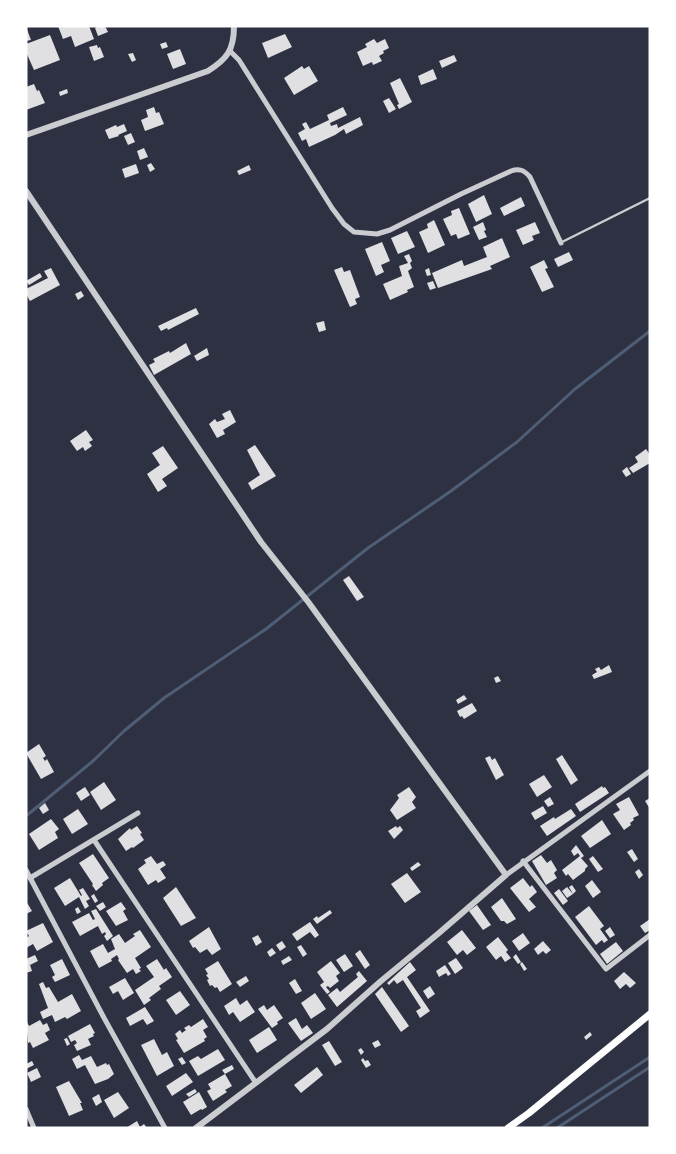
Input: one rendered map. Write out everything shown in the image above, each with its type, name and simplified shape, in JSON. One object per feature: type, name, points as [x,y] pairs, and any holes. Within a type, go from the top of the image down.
[{"type":"main road","points":[[508,1128],[650,1014]]},
{"type":"street","points":[[26,135],[208,72],[223,62],[230,51],[234,37],[234,26]]},
{"type":"street","points":[[230,51],[239,60],[332,208],[344,224],[354,232],[377,234],[390,230],[469,190],[511,171],[519,170],[530,177],[561,243]]},
{"type":"street","points":[[26,191],[261,542],[309,603],[506,874]]},
{"type":"street","points":[[196,1128],[327,1029],[380,981],[439,933],[506,874],[650,771]]},
{"type":"street","points":[[30,878],[138,813]]},
{"type":"street","points":[[94,840],[256,1083]]},
{"type":"street","points":[[522,862],[606,969],[650,935]]},
{"type":"street","points":[[26,870],[102,1016],[165,1128]]},
{"type":"street","points":[[26,1109],[34,1128]]},
{"type":"lane","points":[[561,243],[650,198]]},
{"type":"building","points":[[58,26],[89,26],[94,39],[75,47],[71,36],[63,39]]},
{"type":"building","points":[[105,26],[108,32],[98,36],[95,28]]},
{"type":"building","points":[[26,27],[31,40],[26,41]]},
{"type":"building","points":[[285,34],[292,47],[268,58],[262,43]]},
{"type":"building","points":[[50,35],[60,60],[34,70],[26,52],[26,44]]},
{"type":"building","points":[[374,39],[377,43],[385,39],[389,48],[379,56],[382,61],[373,65],[372,62],[363,66],[357,52],[367,47],[365,44]]},
{"type":"building","points":[[166,42],[168,47],[162,49],[160,44]]},
{"type":"building","points":[[97,45],[98,48],[100,47],[104,57],[94,61],[89,47]]},
{"type":"building","points":[[180,49],[186,64],[173,69],[167,54]]},
{"type":"building","points":[[133,53],[136,60],[132,62],[128,54]]},
{"type":"building","points":[[454,55],[457,61],[442,68],[439,61]]},
{"type":"building","points":[[302,66],[304,69],[309,66],[318,81],[294,95],[284,78]]},
{"type":"building","points":[[433,69],[437,79],[421,85],[418,76]]},
{"type":"building","points":[[400,78],[412,102],[399,109],[397,105],[399,104],[390,83]]},
{"type":"building","points":[[34,84],[45,103],[26,110],[26,87]]},
{"type":"building","points":[[67,89],[68,93],[60,96],[59,92]]},
{"type":"building","points":[[389,98],[396,109],[389,113],[383,101]]},
{"type":"building","points":[[154,107],[156,113],[159,112],[164,124],[145,131],[141,120],[148,117],[146,110]]},
{"type":"building","points":[[343,107],[347,115],[330,123],[331,126],[337,124],[338,128],[360,117],[363,125],[346,134],[344,129],[309,147],[306,139],[302,141],[298,133],[305,129],[302,124],[306,122],[310,129],[329,120],[327,115]]},
{"type":"building","points":[[124,124],[127,131],[109,139],[105,130]]},
{"type":"building","points":[[131,133],[135,142],[128,145],[124,136]]},
{"type":"building","points":[[144,148],[148,157],[140,160],[137,151]]},
{"type":"building","points":[[151,163],[155,169],[150,172],[147,165]]},
{"type":"building","points":[[136,164],[139,173],[125,178],[122,169]]},
{"type":"building","points":[[249,165],[251,170],[239,175],[237,171]]},
{"type":"building","points":[[484,195],[492,214],[476,222],[468,204]]},
{"type":"building","points":[[521,197],[525,206],[504,216],[500,208]]},
{"type":"building","points":[[459,208],[470,234],[458,239],[456,234],[451,236],[443,219],[452,215],[451,211]]},
{"type":"building","points":[[434,220],[445,245],[428,253],[419,232],[428,228],[427,224]]},
{"type":"building","points":[[483,222],[487,237],[479,240],[473,227]]},
{"type":"building","points":[[535,222],[540,233],[532,236],[534,240],[523,245],[516,230]]},
{"type":"building","points":[[407,231],[415,247],[398,254],[391,238]]},
{"type":"building","points":[[502,238],[510,257],[490,266],[492,269],[438,288],[432,273],[462,260],[464,266],[487,257],[483,247]]},
{"type":"building","points":[[382,242],[390,261],[381,265],[384,272],[376,276],[365,249]]},
{"type":"building","points":[[569,252],[573,260],[558,267],[554,259]]},
{"type":"building","points":[[409,254],[412,268],[408,271],[414,287],[407,290],[408,292],[390,300],[383,284],[402,276],[399,266],[408,263],[404,256]]},
{"type":"building","points":[[544,260],[548,268],[545,269],[554,287],[542,292],[530,267]]},
{"type":"building","points":[[342,267],[344,272],[350,270],[360,297],[355,299],[357,304],[350,307],[334,270]]},
{"type":"building","points":[[51,268],[60,285],[30,301],[26,294],[26,289],[48,278],[44,271]]},
{"type":"building","points":[[429,268],[431,275],[427,276],[425,270]]},
{"type":"building","points":[[40,273],[42,277],[29,285],[26,281]]},
{"type":"building","points":[[433,281],[436,288],[430,290],[427,283]]},
{"type":"building","points":[[81,291],[84,296],[78,300],[75,294]]},
{"type":"building","points":[[196,308],[199,314],[168,330],[167,328],[161,331],[158,326]]},
{"type":"building","points":[[324,321],[326,330],[319,332],[316,323]]},
{"type":"building","points":[[186,343],[191,354],[154,375],[149,365],[155,362],[153,359],[169,351],[170,353]]},
{"type":"building","points":[[207,348],[209,355],[197,361],[194,356]]},
{"type":"building","points":[[230,410],[236,422],[223,430],[225,434],[217,438],[209,424],[215,419],[217,422],[225,419],[222,414]]},
{"type":"building","points":[[86,430],[93,440],[89,442],[92,446],[85,451],[83,447],[77,451],[70,441]]},
{"type":"building","points":[[255,445],[276,476],[252,490],[248,483],[260,475],[247,450]]},
{"type":"building","points":[[163,446],[178,468],[162,479],[167,486],[158,492],[147,474],[160,465],[152,453]]},
{"type":"building","points":[[646,449],[650,455],[650,463],[633,473],[629,468],[638,462],[635,457]]},
{"type":"building","points":[[627,467],[631,474],[626,477],[622,471]]},
{"type":"building","points":[[349,576],[364,597],[357,601],[343,580]]},
{"type":"building","points":[[609,665],[612,672],[594,679],[592,675],[597,672],[595,669],[599,667],[601,670]]},
{"type":"building","points":[[498,676],[501,681],[496,683],[494,678]]},
{"type":"building","points":[[464,695],[467,699],[458,704],[456,700]]},
{"type":"building","points":[[472,703],[477,711],[464,719],[462,716],[460,717],[457,711]]},
{"type":"building","points":[[39,744],[46,756],[43,758],[45,761],[47,759],[54,772],[41,779],[26,753]]},
{"type":"building","points":[[562,755],[578,780],[571,785],[556,759]]},
{"type":"building","points":[[490,756],[492,760],[495,758],[504,775],[496,780],[485,758]]},
{"type":"building","points":[[544,775],[552,787],[537,797],[529,784]]},
{"type":"building","points":[[104,782],[116,800],[101,810],[90,792]]},
{"type":"building","points":[[602,786],[609,793],[580,812],[575,804]]},
{"type":"building","points":[[85,787],[90,795],[81,801],[76,793]]},
{"type":"building","points":[[409,787],[416,797],[412,802],[416,808],[397,820],[390,810],[399,798],[397,795]]},
{"type":"building","points":[[550,797],[554,804],[548,807],[544,801]]},
{"type":"building","points":[[629,797],[639,815],[633,818],[634,820],[630,823],[631,825],[624,830],[613,814],[620,810],[616,804]]},
{"type":"building","points":[[650,798],[650,809],[645,801]]},
{"type":"building","points":[[45,803],[49,810],[43,814],[39,808]]},
{"type":"building","points":[[543,806],[547,813],[535,820],[531,813]]},
{"type":"building","points":[[78,809],[88,824],[72,834],[63,819]]},
{"type":"building","points":[[571,809],[576,816],[547,836],[540,826]]},
{"type":"building","points":[[51,819],[59,829],[55,832],[58,838],[39,850],[29,834]]},
{"type":"building","points":[[602,820],[611,834],[590,848],[581,836]]},
{"type":"building","points":[[137,826],[144,840],[126,851],[118,839],[130,828],[131,830]]},
{"type":"building","points":[[396,826],[397,828],[400,826],[403,830],[394,839],[388,831]]},
{"type":"building","points":[[576,845],[584,856],[581,858],[588,866],[585,871],[573,880],[568,874],[566,876],[562,870],[580,856],[578,853],[574,856],[571,851]]},
{"type":"building","points":[[632,849],[638,859],[634,862],[627,852]]},
{"type":"building","points":[[93,854],[109,878],[96,891],[79,863]]},
{"type":"building","points":[[541,855],[547,863],[551,860],[557,870],[554,873],[557,878],[546,885],[532,861]]},
{"type":"building","points":[[151,856],[157,864],[163,861],[166,865],[160,869],[166,878],[158,883],[156,880],[148,885],[138,869],[146,863],[144,860]]},
{"type":"building","points":[[593,856],[603,869],[598,872],[589,859]]},
{"type":"building","points":[[418,862],[421,865],[412,871],[410,868]]},
{"type":"building","points":[[639,869],[643,875],[639,879],[635,872]]},
{"type":"building","points":[[407,873],[421,892],[405,903],[391,884]]},
{"type":"building","points":[[70,878],[81,896],[79,890],[83,888],[90,899],[86,901],[89,906],[85,909],[79,897],[65,906],[54,888]]},
{"type":"building","points":[[523,878],[537,892],[529,899],[536,907],[529,912],[510,888]]},
{"type":"building","points":[[592,880],[601,892],[593,898],[585,886]]},
{"type":"building","points":[[572,885],[576,891],[573,894],[569,887]]},
{"type":"building","points":[[176,887],[196,918],[181,926],[163,898]]},
{"type":"building","points":[[567,887],[573,894],[567,898],[562,891]]},
{"type":"building","points":[[559,889],[568,901],[563,905],[554,893]]},
{"type":"building","points":[[94,894],[98,901],[95,903],[91,896]]},
{"type":"building","points":[[502,898],[516,919],[507,924],[501,921],[491,907]]},
{"type":"building","points":[[26,901],[32,911],[26,914]]},
{"type":"building","points":[[103,902],[106,907],[100,911],[96,906]]},
{"type":"building","points":[[121,902],[126,909],[123,911],[128,920],[116,926],[106,911]]},
{"type":"building","points":[[477,905],[491,925],[483,930],[469,911]]},
{"type":"building","points":[[589,906],[604,926],[600,929],[608,940],[604,943],[602,940],[596,945],[575,917]]},
{"type":"building","points":[[78,907],[81,912],[77,914],[75,909]]},
{"type":"building","points":[[96,909],[113,936],[107,941],[104,936],[105,932],[102,934],[98,926],[80,936],[72,922],[89,913],[93,920],[95,919],[91,911]]},
{"type":"building","points":[[330,910],[332,913],[317,924],[313,919],[317,916],[318,918]]},
{"type":"building","points":[[650,919],[650,930],[645,933],[640,926]]},
{"type":"building","points":[[310,922],[319,935],[315,938],[310,932],[297,941],[292,934]]},
{"type":"building","points":[[43,923],[53,942],[37,951],[33,944],[26,948],[26,938],[29,936],[26,931]]},
{"type":"building","points":[[209,927],[221,949],[212,955],[207,949],[200,953],[195,947],[193,948],[189,941]]},
{"type":"building","points":[[610,927],[615,935],[610,938],[605,931]]},
{"type":"building","points":[[140,930],[151,947],[135,958],[141,971],[136,974],[133,969],[127,973],[118,960],[117,955],[111,959],[112,961],[99,968],[90,951],[103,944],[108,953],[115,949],[111,939],[119,934],[125,943],[135,936],[133,934]]},
{"type":"building","points":[[462,930],[476,948],[467,955],[463,950],[457,955],[447,942]]},
{"type":"building","points":[[523,933],[530,943],[519,951],[512,941]]},
{"type":"building","points":[[258,935],[262,942],[256,946],[252,938]]},
{"type":"building","points":[[498,937],[508,950],[506,952],[511,958],[505,962],[501,956],[496,960],[486,947]]},
{"type":"building","points":[[282,941],[286,947],[280,951],[276,945]]},
{"type":"building","points":[[543,941],[551,950],[546,954],[543,951],[538,955],[534,949]]},
{"type":"building","points":[[616,942],[623,951],[607,964],[600,954]]},
{"type":"building","points":[[301,945],[307,954],[303,957],[297,947]]},
{"type":"building","points":[[272,948],[276,953],[270,957],[267,952]]},
{"type":"building","points":[[360,950],[370,965],[365,969],[355,954]]},
{"type":"building","points":[[345,954],[353,966],[344,972],[336,960]]},
{"type":"building","points":[[516,954],[521,962],[518,964],[513,957]]},
{"type":"building","points":[[35,955],[38,961],[30,965],[32,971],[26,973],[26,959]]},
{"type":"building","points":[[289,956],[292,960],[283,965],[281,961]]},
{"type":"building","points":[[456,958],[463,968],[455,974],[448,963]]},
{"type":"building","points":[[62,959],[70,975],[55,982],[52,977],[55,975],[50,965]]},
{"type":"building","points":[[157,959],[164,970],[166,968],[172,977],[159,986],[161,989],[149,998],[151,1000],[144,1005],[135,990],[154,977],[146,966]]},
{"type":"building","points":[[218,961],[232,984],[220,992],[217,987],[210,986],[205,969]]},
{"type":"building","points":[[331,961],[340,973],[336,976],[339,981],[330,988],[326,987],[330,992],[327,994],[320,985],[324,982],[317,972]]},
{"type":"building","points":[[410,962],[416,970],[407,977],[430,1011],[420,1018],[416,1011],[421,1008],[403,980],[397,984],[394,980],[389,985],[387,983]]},
{"type":"building","points":[[522,962],[527,969],[524,971],[520,964]]},
{"type":"building","points":[[445,965],[451,974],[448,976],[446,973],[439,977],[436,971]]},
{"type":"building","points":[[359,971],[367,981],[337,1007],[328,995],[337,988],[340,992],[358,977],[356,974]]},
{"type":"building","points":[[624,972],[636,983],[630,988],[626,984],[620,989],[614,981]]},
{"type":"building","points":[[246,976],[249,981],[240,987],[236,982]]},
{"type":"building","points":[[125,978],[134,993],[123,1000],[118,991],[113,994],[109,987]]},
{"type":"building","points":[[295,979],[302,991],[296,994],[289,983]]},
{"type":"building","points":[[43,982],[46,988],[49,987],[58,1002],[72,994],[81,1011],[67,1019],[65,1017],[55,1022],[52,1015],[43,1019],[40,1012],[48,1008],[39,984]]},
{"type":"building","points":[[430,986],[435,994],[428,999],[423,991]]},
{"type":"building","points":[[382,987],[409,1026],[401,1032],[375,994]]},
{"type":"building","points":[[180,991],[190,1005],[176,1015],[166,1000]]},
{"type":"building","points":[[315,993],[326,1009],[311,1019],[301,1003]]},
{"type":"building","points":[[236,998],[240,1005],[247,1000],[255,1012],[240,1022],[233,1012],[229,1015],[224,1006]]},
{"type":"building","points":[[264,1005],[267,1010],[274,1005],[283,1018],[272,1028],[258,1009]]},
{"type":"building","points":[[145,1007],[154,1021],[147,1025],[143,1019],[130,1026],[126,1018]]},
{"type":"building","points":[[296,1018],[302,1029],[307,1025],[313,1033],[301,1041],[288,1023]]},
{"type":"building","points":[[203,1019],[208,1027],[203,1030],[207,1037],[204,1039],[205,1041],[184,1053],[176,1040],[178,1039],[175,1034],[180,1030],[182,1033],[186,1030],[184,1028],[189,1025],[191,1027]]},
{"type":"building","points":[[26,1020],[29,1026],[40,1020],[43,1025],[47,1023],[50,1030],[45,1033],[49,1040],[33,1048],[30,1042],[28,1043]]},
{"type":"building","points":[[90,1024],[95,1033],[93,1034],[94,1036],[88,1039],[91,1045],[77,1051],[74,1045],[77,1043],[75,1040],[71,1042],[68,1036]]},
{"type":"building","points":[[269,1027],[277,1040],[257,1053],[249,1040]]},
{"type":"building","points":[[590,1032],[592,1035],[586,1040],[584,1037]]},
{"type":"building","points":[[67,1038],[70,1044],[67,1046],[64,1039]]},
{"type":"building","points":[[154,1039],[162,1055],[167,1052],[174,1066],[157,1076],[141,1045]]},
{"type":"building","points":[[378,1040],[381,1045],[375,1048],[372,1043]]},
{"type":"building","points":[[329,1041],[342,1062],[335,1066],[322,1045]]},
{"type":"building","points":[[361,1048],[364,1052],[361,1055],[358,1050]]},
{"type":"building","points":[[218,1049],[225,1060],[198,1076],[189,1061],[198,1056],[201,1059]]},
{"type":"building","points":[[79,1055],[82,1060],[91,1056],[97,1067],[106,1063],[107,1065],[109,1064],[114,1074],[108,1079],[95,1084],[85,1065],[77,1069],[72,1059]]},
{"type":"building","points":[[182,1057],[186,1063],[182,1065],[178,1059]]},
{"type":"building","points":[[363,1058],[365,1061],[368,1060],[371,1065],[366,1068],[361,1060]]},
{"type":"building","points":[[32,1061],[34,1065],[26,1069],[26,1064]]},
{"type":"building","points":[[232,1065],[234,1069],[225,1074],[222,1070]]},
{"type":"building","points":[[317,1067],[323,1075],[301,1093],[294,1085]]},
{"type":"building","points":[[37,1068],[41,1077],[31,1082],[27,1073]]},
{"type":"building","points":[[186,1073],[193,1082],[172,1096],[166,1086]]},
{"type":"building","points":[[225,1074],[232,1086],[225,1090],[227,1092],[213,1101],[207,1091],[211,1089],[208,1084]]},
{"type":"building","points":[[69,1081],[82,1103],[80,1103],[83,1110],[69,1116],[56,1087]]},
{"type":"building","points":[[195,1089],[197,1092],[189,1097],[186,1094]]},
{"type":"building","points":[[118,1092],[129,1108],[114,1118],[104,1100]]},
{"type":"building","points":[[199,1092],[207,1107],[191,1115],[183,1102]]},
{"type":"building","points":[[99,1094],[102,1102],[96,1106],[92,1098]]},
{"type":"building","points":[[137,1121],[140,1127],[144,1124],[147,1128],[126,1128]]},
{"type":"waterway","points":[[26,816],[93,761],[124,731],[164,698],[266,629],[368,548],[451,491],[517,442],[575,389],[650,331]]},
{"type":"waterway","points":[[542,1128],[650,1057]]},
{"type":"waterway","points":[[557,1128],[650,1067]]}]
